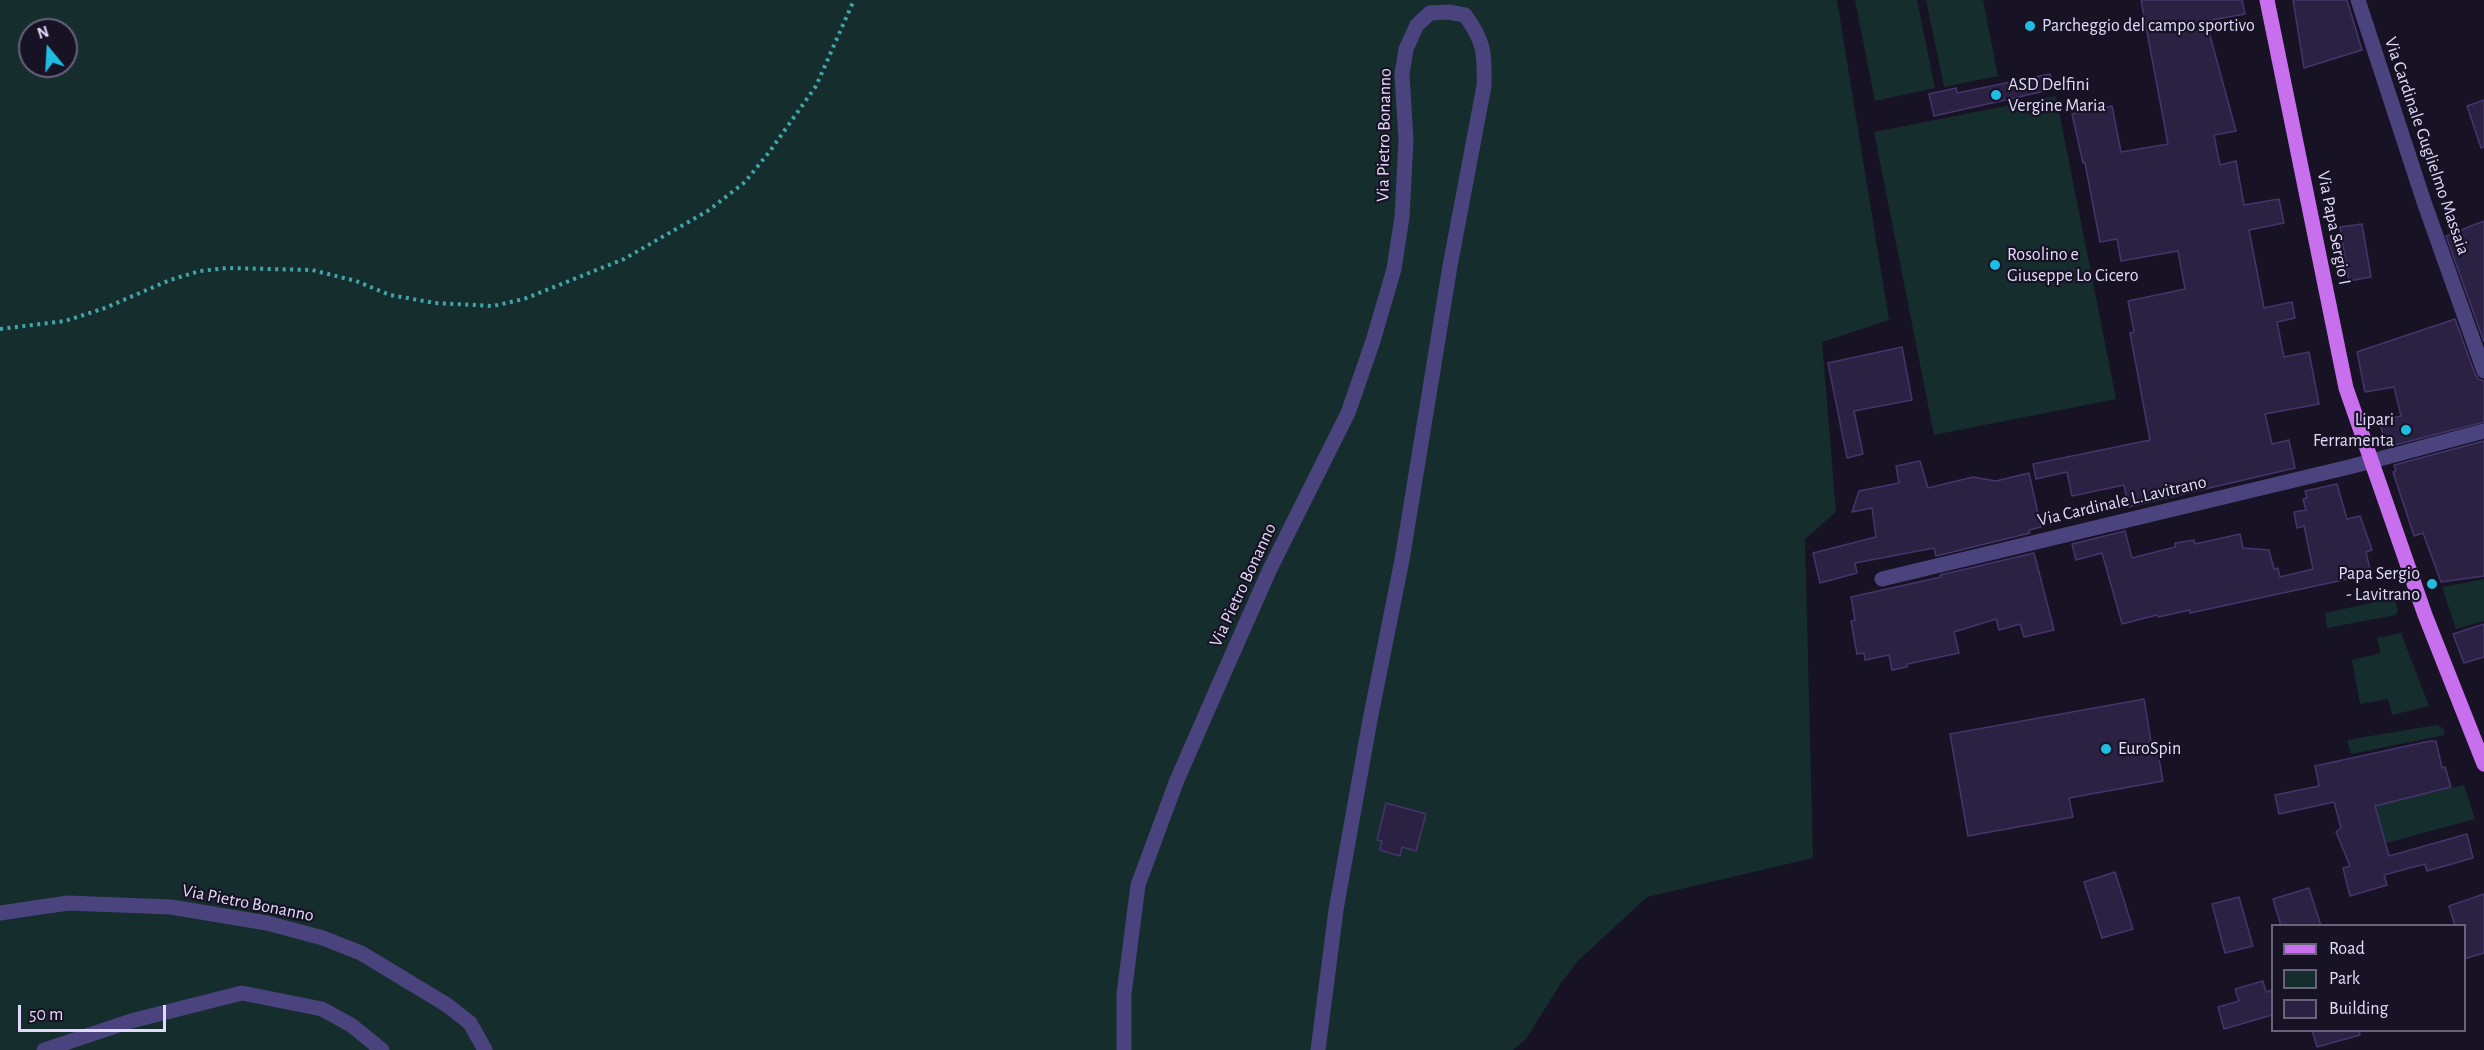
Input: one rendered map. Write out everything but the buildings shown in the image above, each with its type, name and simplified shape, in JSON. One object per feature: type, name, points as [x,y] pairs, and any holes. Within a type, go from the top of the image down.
[{"type":"main road","name":"Via Papa Sergio I","points":[[2267,0],[2346,388],[2425,615],[2484,764]]},
{"type":"street","name":"Via Cardinale Guglielmo Massaia","points":[[2358,0],[2424,202],[2484,371]]},
{"type":"street","name":"Via Pietro Bonanno","points":[[1124,1050],[1124,994],[1138,885],[1177,780],[1270,569],[1351,402],[1373,341],[1394,269],[1401,228],[1406,140],[1402,74],[1406,49],[1417,25],[1430,13],[1448,12],[1465,15],[1478,32],[1485,57],[1484,86],[1450,266],[1402,560],[1336,910],[1318,1050]]},
{"type":"street","name":"Via Cardinale L.Lavitrano","points":[[1882,579],[2371,461],[2484,431]]},
{"type":"street","name":"Via Pietro Bonanno","points":[[0,913],[68,903],[171,908],[267,923],[323,938],[361,954],[447,1005],[470,1023],[485,1050]]},
{"type":"street","points":[[44,1050],[131,1021],[242,993],[322,1009],[351,1025],[382,1050]]},
{"type":"path","points":[[0,329],[65,321],[105,308],[170,280],[200,271],[227,268],[312,270],[356,281],[390,295],[435,303],[493,306],[524,299],[624,259],[709,210],[745,182],[770,152],[816,86],[854,0]]},
{"type":"green space","points":[[0,0],[1837,0],[1889,320],[1822,342],[1836,512],[1805,539],[1813,858],[1647,897],[1578,961],[1561,983],[1526,1039],[1513,1050],[0,1050]]},
{"type":"green space","points":[[1855,0],[1917,0],[1935,88],[1875,101]]},
{"type":"green space","points":[[1926,0],[1983,0],[1998,76],[1944,87]]},
{"type":"green space","name":"Rosolino e Giuseppe Lo Cicero","points":[[2056,96],[2116,399],[1934,435],[1874,132]]},
{"type":"green space","points":[[2484,579],[2484,621],[2456,629],[2442,587]]},
{"type":"green space","points":[[2394,598],[2398,609],[2396,615],[2327,628],[2325,613]]},
{"type":"green space","points":[[2401,633],[2429,706],[2392,715],[2388,699],[2360,704],[2352,660],[2381,653],[2377,638]]},
{"type":"green space","points":[[2436,725],[2443,728],[2445,735],[2351,754],[2347,740]]},
{"type":"green space","points":[[2464,785],[2475,819],[2379,845],[2381,827],[2373,800],[2391,802]]},
{"type":"place","name":"Parcheggio del campo sportivo","points":[[2030,26]]},
{"type":"place","name":"ASD Delfini Vergine Maria","points":[[1996,95]]},
{"type":"place","name":"Rosolino e Giuseppe Lo Cicero","points":[[1995,265]]},
{"type":"place","name":"Lipari Ferramenta","points":[[2406,430]]},
{"type":"place","name":"Papa Sergio - Lavitrano","points":[[2432,584]]},
{"type":"place","name":"EuroSpin","points":[[2106,749]]}]
